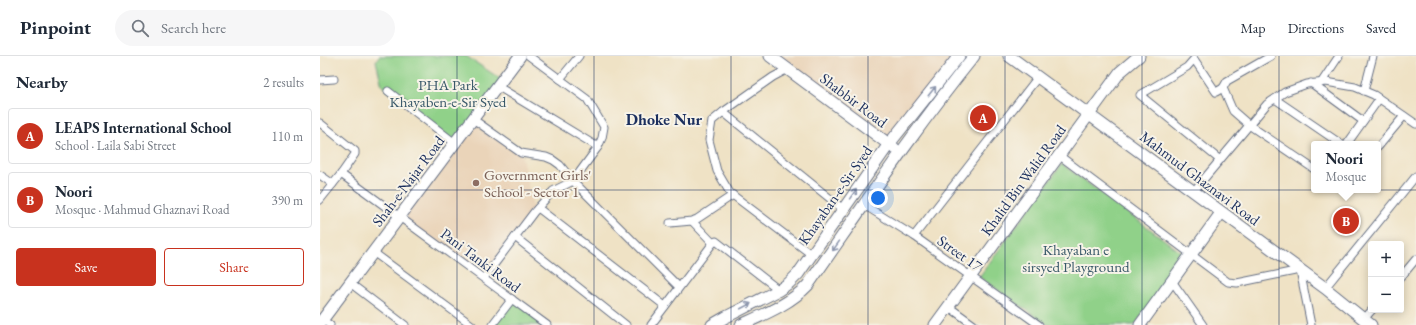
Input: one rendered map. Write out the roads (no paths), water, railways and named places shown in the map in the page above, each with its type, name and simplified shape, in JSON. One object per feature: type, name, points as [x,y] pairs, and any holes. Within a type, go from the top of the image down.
[{"type":"street","name":"Shah-e-Najar Road","points":[[324,323],[350,283],[520,56]]},
{"type":"street","points":[[484,278],[553,191],[573,181],[598,147],[602,138],[604,127],[587,98],[529,56]]},
{"type":"street","points":[[560,79],[579,56]]},
{"type":"street","name":"Shabbir Road","points":[[770,56],[900,153]]},
{"type":"street","name":"Khayaban-e-Sir Syed","points":[[712,325],[779,290],[798,274],[889,144],[959,56]]},
{"type":"street","name":"Khayaban-e-Sir Syed","points":[[741,325],[778,307],[799,294],[808,285],[900,153],[974,56]]},
{"type":"street","name":"Mahmud Ghaznavi Road","points":[[1009,56],[1325,288],[1367,322]]},
{"type":"street","name":"Khalid Bin Walid Road","points":[[936,325],[1120,72],[1139,56]]},
{"type":"street","points":[[1220,160],[1140,95],[1187,67],[1194,59],[1216,92],[1223,88],[1227,81],[1272,56]]},
{"type":"street","points":[[1321,83],[1339,56]]},
{"type":"street","points":[[1364,92],[1373,56]]},
{"type":"street","points":[[788,69],[773,77],[712,121],[709,140],[717,171],[730,193],[812,255]]},
{"type":"street","points":[[914,236],[1038,77]]},
{"type":"street","points":[[320,80],[334,79]]},
{"type":"street","points":[[1311,83],[1363,121]]},
{"type":"street","points":[[1193,192],[1267,104],[1285,92],[1311,83],[1355,87],[1379,99],[1416,124]]},
{"type":"street","points":[[497,86],[598,147]]},
{"type":"street","points":[[1223,88],[1233,111],[1249,125],[1311,167]]},
{"type":"street","points":[[388,91],[455,143]]},
{"type":"street","points":[[1274,99],[1337,141]]},
{"type":"street","points":[[1349,141],[1379,99]]},
{"type":"street","points":[[723,112],[843,209]]},
{"type":"street","points":[[1381,143],[1404,116]]},
{"type":"street","points":[[473,119],[521,153],[546,157],[560,165],[573,181],[679,287]]},
{"type":"street","points":[[320,123],[355,151],[355,154],[341,174],[320,200]]},
{"type":"street","points":[[1060,156],[1228,282],[1237,283],[1300,270],[1311,325]]},
{"type":"street","name":"Pani Tanki Road","points":[[341,174],[547,325]]},
{"type":"street","points":[[320,175],[333,184]]},
{"type":"street","points":[[1325,288],[1416,176]]},
{"type":"street","points":[[670,223],[692,221],[733,195]]},
{"type":"street","name":"Street 17","points":[[864,205],[914,236],[1039,325]]},
{"type":"street","points":[[538,208],[665,306]]},
{"type":"street","points":[[1140,325],[1221,213]]},
{"type":"street","points":[[692,221],[715,242],[779,290]]},
{"type":"street","points":[[515,237],[626,325]]},
{"type":"street","points":[[651,325],[715,242]]},
{"type":"street","points":[[373,252],[472,325]]},
{"type":"street","points":[[1404,273],[1416,259]]},
{"type":"street","points":[[1172,281],[1203,325]]},
{"type":"street","points":[[350,283],[405,325]]},
{"type":"street","points":[[492,325],[512,299]]},
{"type":"street","points":[[948,307],[974,325]]},
{"type":"place","name":"LEAPS International School","points":[[983,118]]},
{"type":"place","name":"Government Girls' School - Sector 1","points":[[476,183]]},
{"type":"place","name":"Noori","points":[[1346,221]]},
{"type":"district","name":"Dhoke Nur","points":[[664,119]]},
{"type":"park label","name":"PHA Park Khayaben-e-Sir Syed","points":[[448,92]]},
{"type":"park label","name":"Khayaban e sirsyed Playground","points":[[1076,258]]}]
